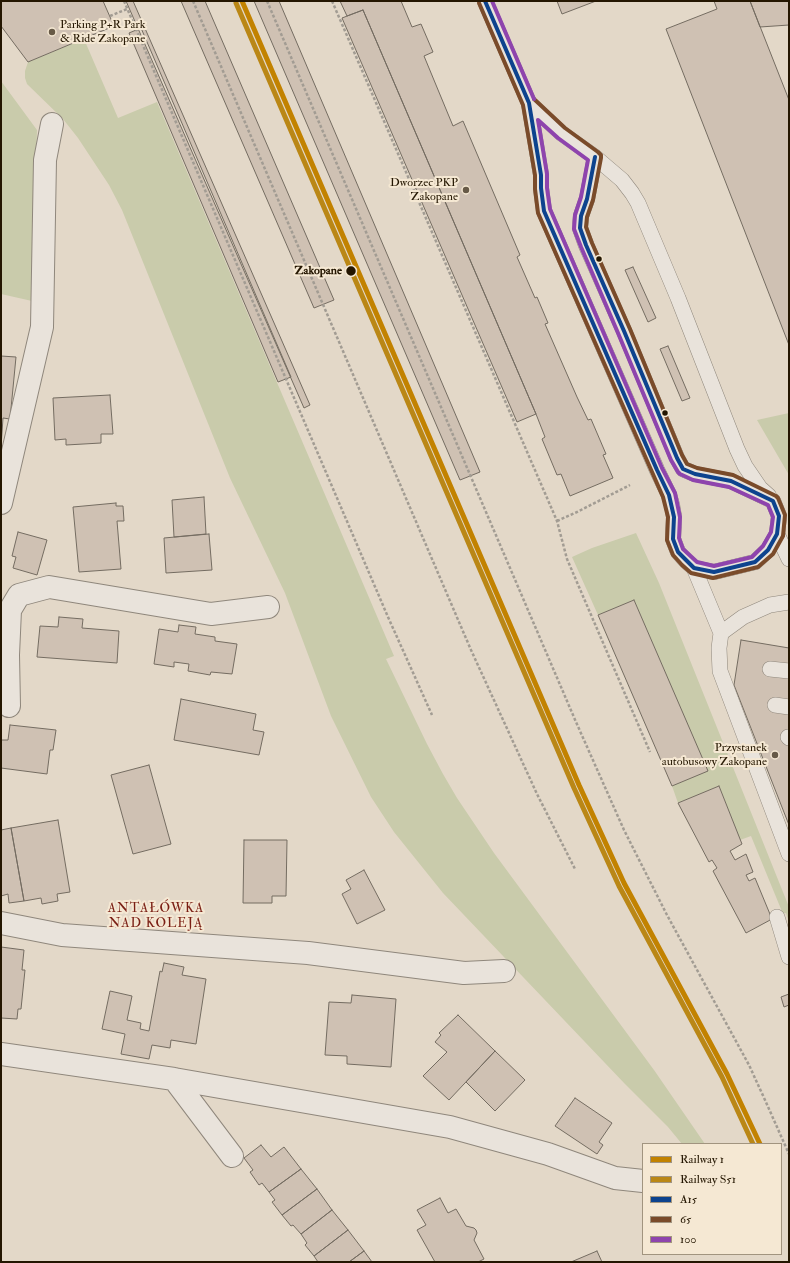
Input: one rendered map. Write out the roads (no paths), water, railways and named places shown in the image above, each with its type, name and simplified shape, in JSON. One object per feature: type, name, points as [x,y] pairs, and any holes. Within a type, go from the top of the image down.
[{"type":"street","points":[[1,503],[42,327],[45,160],[52,124]]},
{"type":"street","points":[[9,706],[8,655],[10,610],[19,595],[49,587],[211,614],[268,607]]},
{"type":"street","points":[[1,923],[62,935],[308,953],[464,973],[504,971]]},
{"type":"street","points":[[1,1054],[174,1079],[450,1127],[548,1154],[615,1178],[642,1181]]},
{"type":"street","points":[[174,1079],[232,1156]]},
{"type":"lane","points":[[485,1],[529,104],[541,175],[544,212],[669,495],[674,517],[673,539],[678,552],[694,568],[721,633],[719,648],[720,671],[789,854]]},
{"type":"lane","points":[[529,104],[561,133],[595,157],[622,180],[632,193],[638,203],[678,298],[737,449],[745,466],[760,488],[773,501],[779,516],[777,534],[768,550],[755,562],[714,572],[694,568]]},
{"type":"lane","points":[[595,157],[587,199],[581,216],[580,228],[677,458],[683,469],[695,474],[731,481],[773,501]]},
{"type":"lane","points":[[777,534],[789,559]]},
{"type":"lane","points":[[721,633],[743,617],[770,604],[789,602]]},
{"type":"lane","points":[[770,669],[789,671]]},
{"type":"lane","points":[[777,917],[789,957]]},
{"type":"rail line","name":"1","points":[[242,1],[579,785],[624,883],[727,1074],[760,1143]]},
{"type":"rail line","name":"S51","points":[[236,3],[574,788],[619,886],[722,1077],[753,1143]]},
{"type":"place","name":"Parking P+R Park & Ride Zakopane","points":[[52,32]]},
{"type":"place","name":"Dworzec PKP Zakopane","points":[[466,190]]},
{"type":"place","name":"Zakopane","points":[[351,271]]},
{"type":"place","name":"Przystanek autobusowy Zakopane","points":[[775,755]]},
{"type":"district","name":"ANTAŁÓWKA NAD KOLEJĄ","points":[[156,916]]}]
